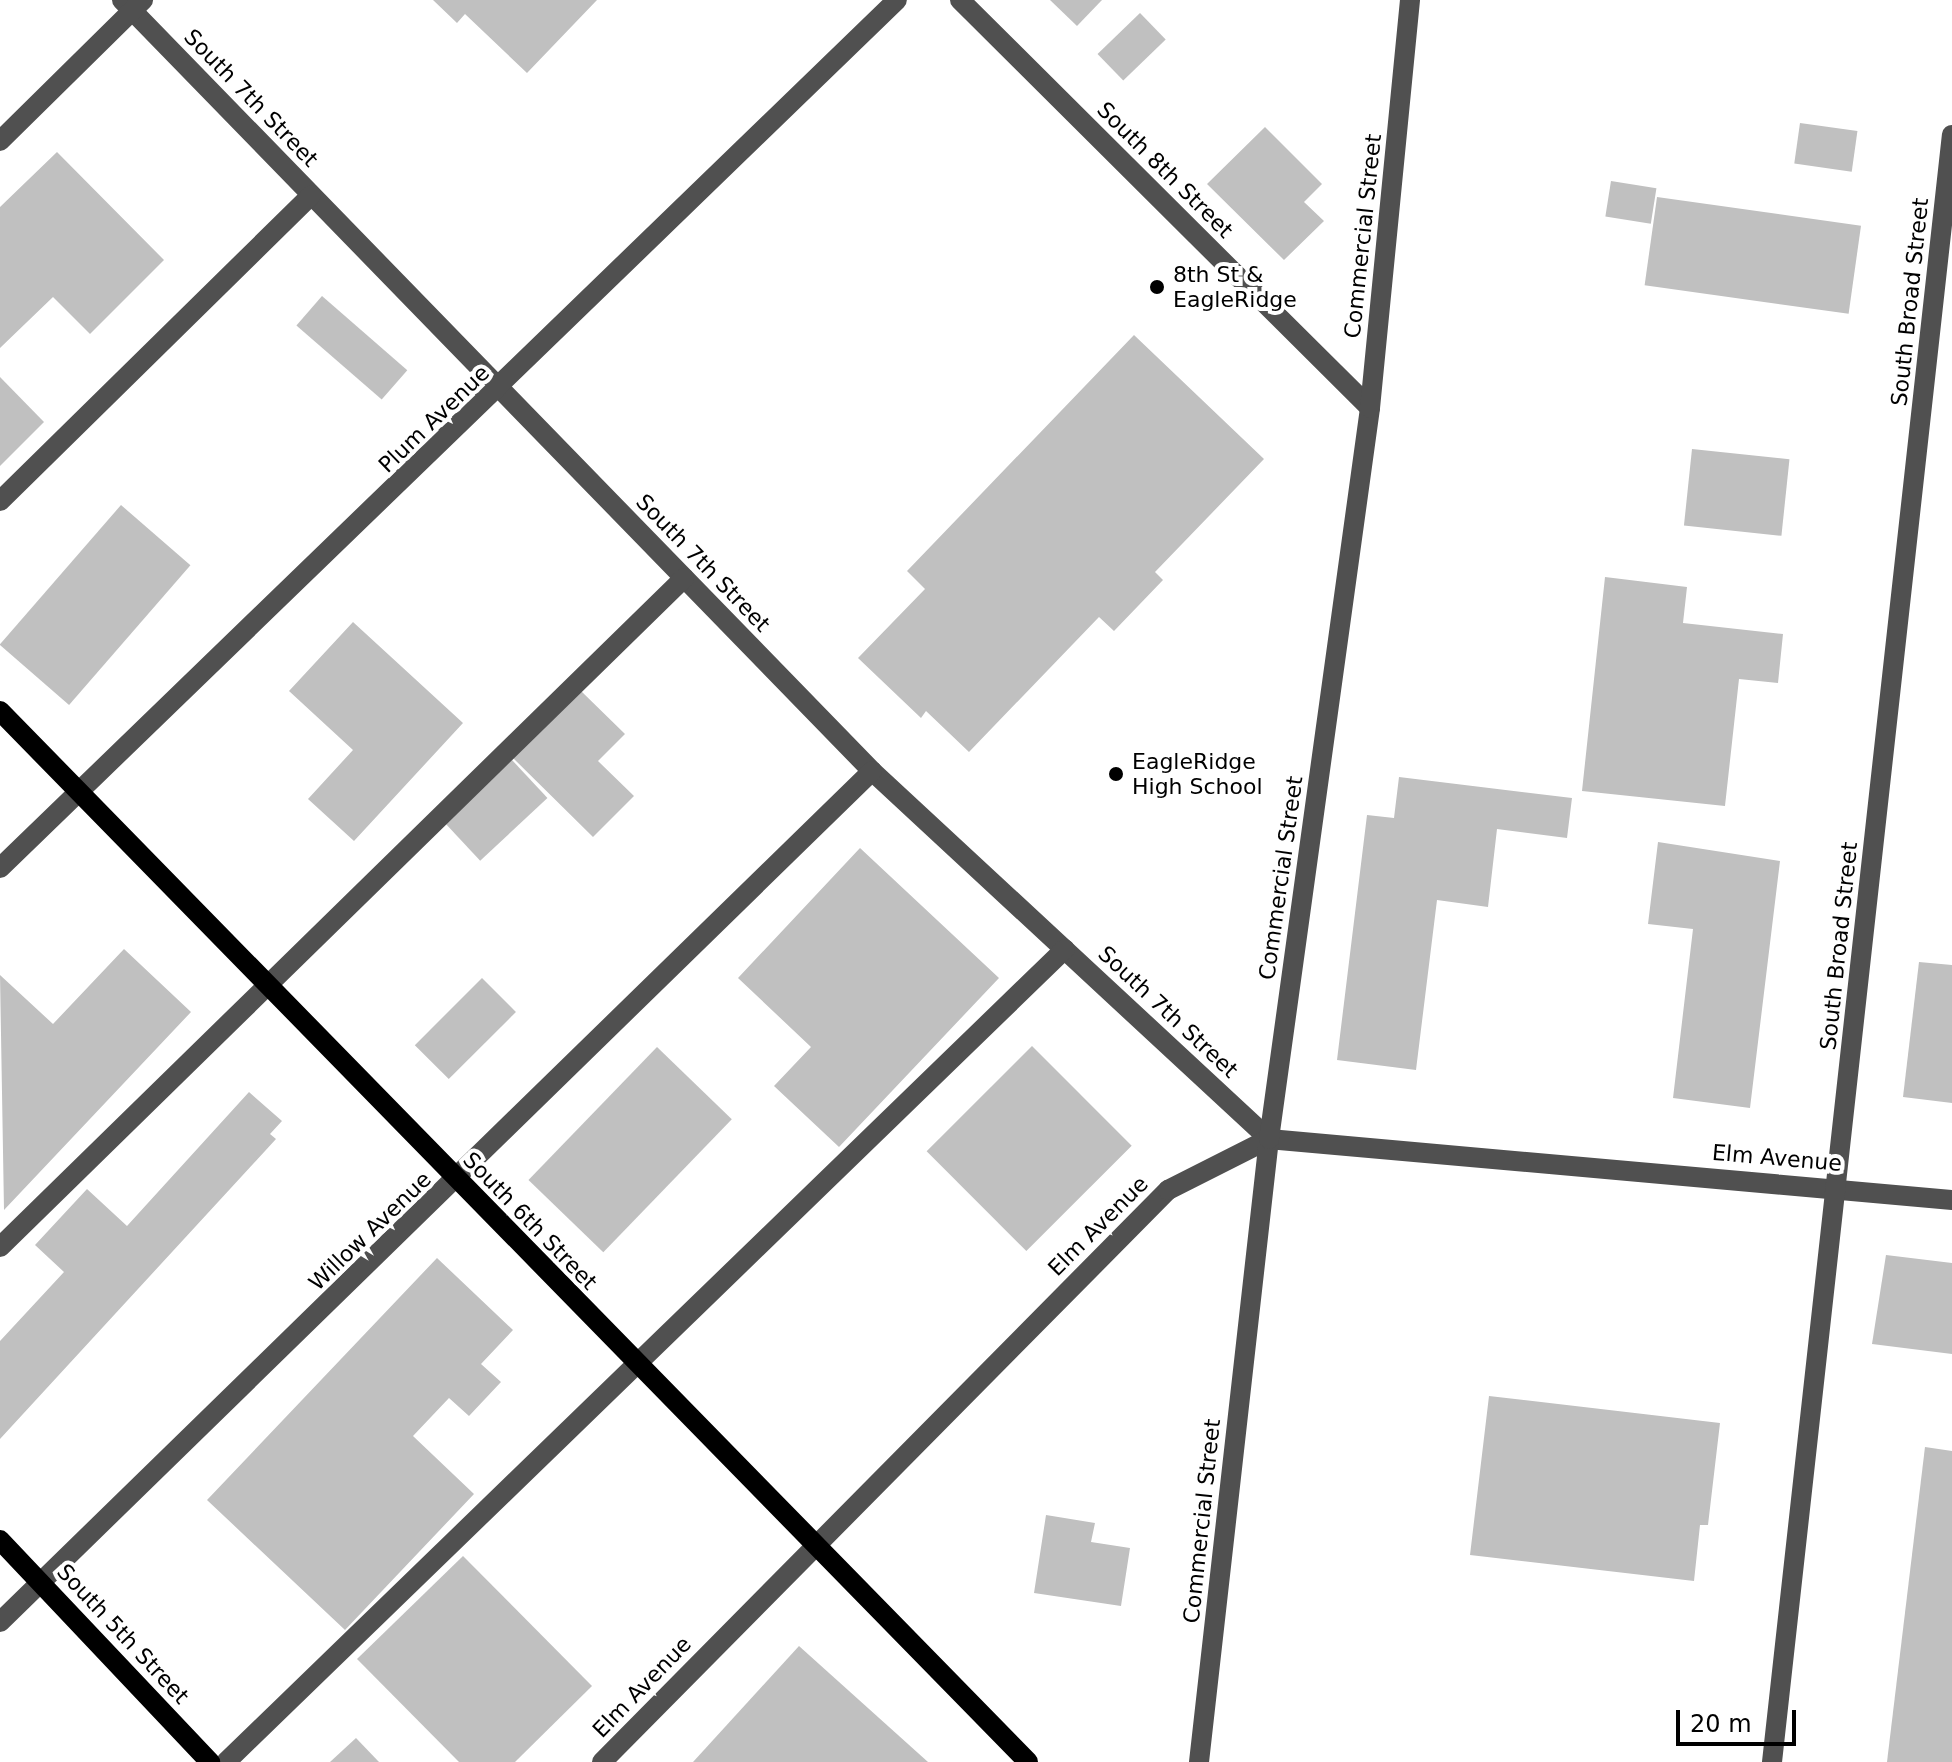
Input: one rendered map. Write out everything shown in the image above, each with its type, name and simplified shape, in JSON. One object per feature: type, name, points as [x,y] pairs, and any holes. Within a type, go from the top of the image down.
[{"type":"main road","name":"South 6th Street","points":[[0,711],[813,1546],[1028,1762]]},
{"type":"main road","name":"South 5th Street","points":[[0,1540],[210,1762]]},
{"type":"street","name":"Plum Avenue","points":[[0,868],[500,389],[897,0]]},
{"type":"street","name":"South 8th Street","points":[[960,0],[1370,408]]},
{"type":"street","name":"Commercial Street","points":[[1199,1762],[1269,1139],[1370,408],[1410,0]]},
{"type":"street","name":"South 7th Street","points":[[132,4],[311,195],[872,771],[1269,1139]]},
{"type":"street","points":[[0,141],[132,4]]},
{"type":"street","name":"South Broad Street","points":[[1772,1762],[1952,135]]},
{"type":"street","points":[[0,501],[311,195]]},
{"type":"street","points":[[0,1247],[684,578]]},
{"type":"street","name":"Willow Avenue","points":[[0,1622],[456,1181],[872,771]]},
{"type":"street","points":[[226,1762],[1065,949]]},
{"type":"street","name":"Elm Avenue","points":[[602,1762],[1168,1190],[1269,1139],[1837,1187],[1952,1200]]},
{"type":"building","points":[[433,0],[597,0],[527,73],[465,14],[457,23]]},
{"type":"building","points":[[1050,0],[1102,0],[1077,26]]},
{"type":"building","points":[[1140,13],[1166,40],[1123,81],[1098,54]]},
{"type":"building","points":[[1800,123],[1857,131],[1852,172],[1794,164]]},
{"type":"building","points":[[1265,127],[1322,184],[1304,202],[1324,221],[1284,260],[1207,184]]},
{"type":"building","points":[[57,152],[164,260],[90,334],[53,297],[0,348],[0,207]]},
{"type":"building","points":[[1611,181],[1656,188],[1651,224],[1605,217]]},
{"type":"building","points":[[1657,197],[1861,226],[1849,314],[1645,285]]},
{"type":"building","points":[[322,296],[407,370],[382,400],[296,325]]},
{"type":"building","points":[[1134,335],[1264,459],[1155,572],[1163,580],[1114,631],[1099,617],[969,752],[926,711],[921,718],[858,658],[925,589],[907,571]]},
{"type":"building","points":[[0,377],[44,422],[0,466]]},
{"type":"building","points":[[1692,449],[1789,459],[1781,536],[1684,526]]},
{"type":"building","points":[[121,505],[190,565],[69,705],[0,644]]},
{"type":"building","points":[[1605,577],[1687,587],[1683,623],[1783,634],[1778,683],[1739,679],[1725,806],[1582,791]]},
{"type":"building","points":[[353,622],[463,723],[354,841],[308,799],[353,750],[289,691]]},
{"type":"building","points":[[580,690],[625,734],[598,761],[634,796],[593,837],[513,758]]},
{"type":"building","points":[[512,760],[547,798],[480,861],[445,823]]},
{"type":"building","points":[[1399,777],[1572,798],[1567,838],[1497,829],[1488,907],[1437,900],[1416,1070],[1337,1060],[1367,815],[1394,818]]},
{"type":"building","points":[[1658,842],[1780,861],[1750,1108],[1673,1098],[1693,929],[1648,924]]},
{"type":"building","points":[[860,848],[999,978],[839,1147],[774,1086],[811,1047],[738,978]]},
{"type":"building","points":[[124,949],[191,1012],[4,1210],[0,975],[53,1024]]},
{"type":"building","points":[[1919,962],[1952,965],[1952,1103],[1903,1097]]},
{"type":"building","points":[[482,978],[516,1012],[449,1079],[415,1045]]},
{"type":"building","points":[[1032,1046],[1132,1146],[1026,1251],[927,1151]]},
{"type":"building","points":[[657,1047],[732,1119],[603,1252],[528,1180]]},
{"type":"building","points":[[249,1092],[282,1121],[270,1134],[276,1139],[0,1439],[0,1341],[64,1272],[35,1245],[87,1189],[127,1226]]},
{"type":"building","points":[[1886,1255],[1952,1263],[1952,1354],[1872,1344]]},
{"type":"building","points":[[437,1258],[513,1330],[481,1364],[501,1382],[469,1416],[449,1398],[413,1436],[474,1494],[345,1630],[207,1500]]},
{"type":"building","points":[[1489,1396],[1720,1423],[1708,1525],[1700,1525],[1694,1581],[1470,1555]]},
{"type":"building","points":[[1925,1447],[1952,1451],[1952,1762],[1887,1762]]},
{"type":"building","points":[[1046,1515],[1095,1523],[1091,1542],[1130,1548],[1121,1606],[1034,1593]]},
{"type":"building","points":[[463,1556],[592,1686],[515,1762],[459,1762],[357,1659]]},
{"type":"building","points":[[799,1646],[928,1762],[693,1762]]},
{"type":"building","points":[[356,1738],[379,1762],[330,1762]]},
{"type":"place","name":"8th St & EagleRidge","points":[[1157,287]]},
{"type":"place","name":"EagleRidge High School","points":[[1116,774]]}]
